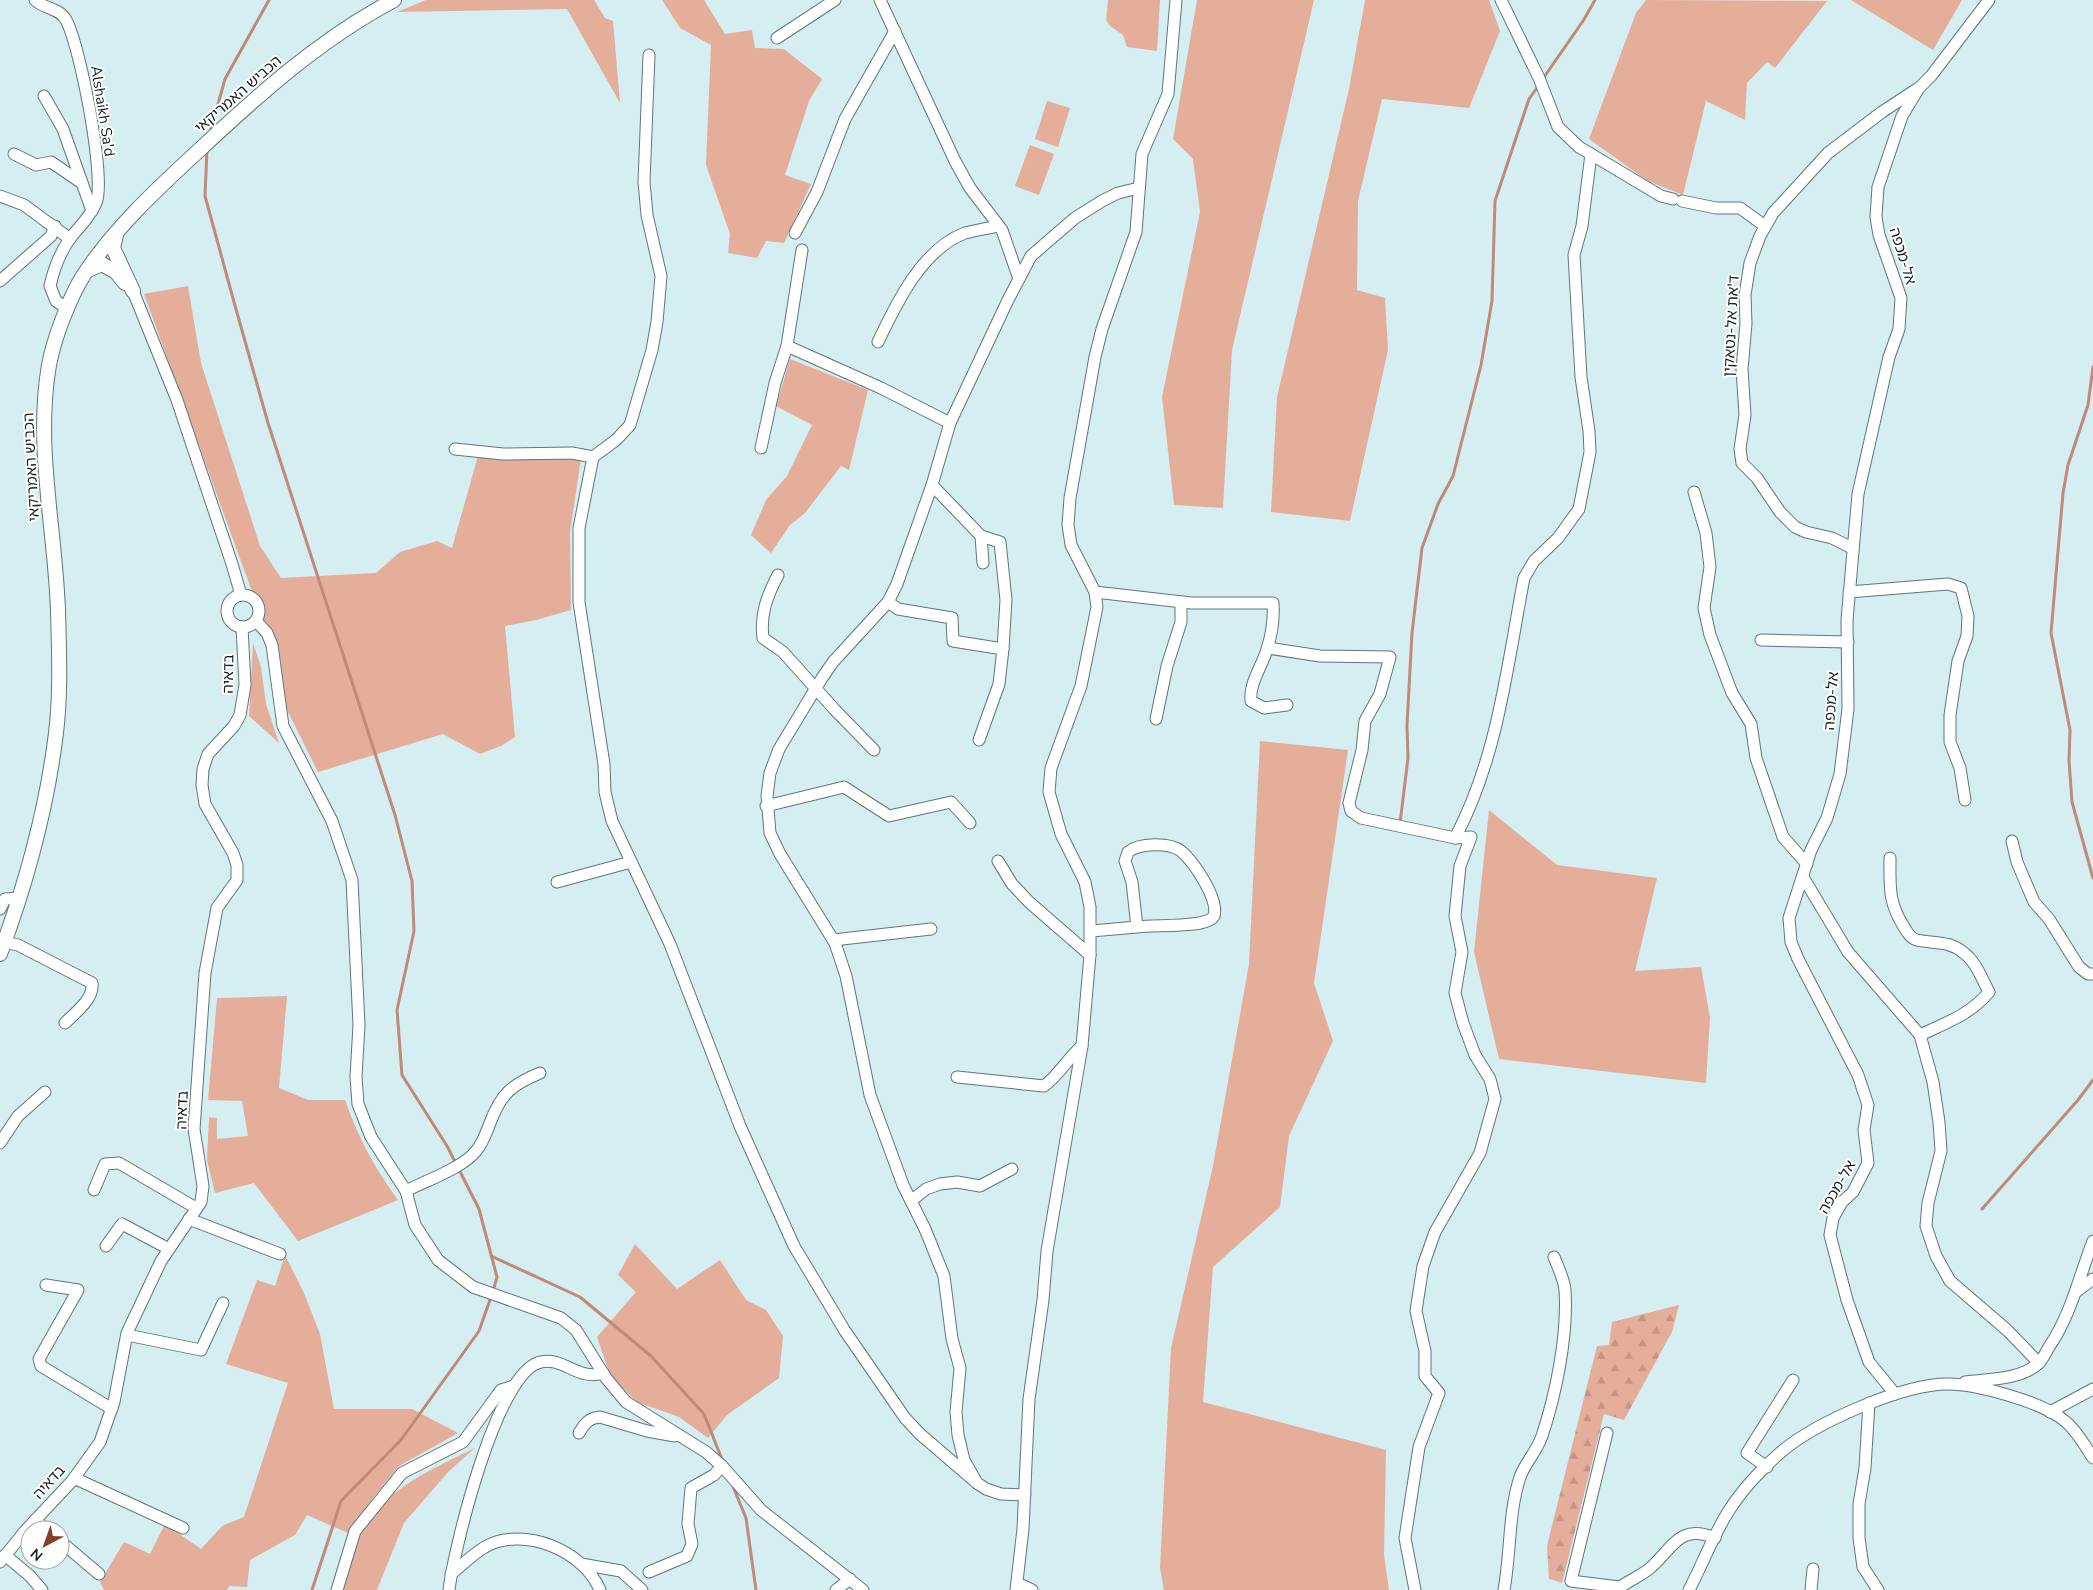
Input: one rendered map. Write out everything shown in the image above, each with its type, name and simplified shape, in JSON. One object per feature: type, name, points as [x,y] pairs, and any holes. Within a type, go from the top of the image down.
[{"type":"main road","name":"הכביש האמריקאי","points":[[2,948],[19,898],[41,816],[56,732],[58,607],[43,420],[53,347],[68,309],[87,271],[100,252],[166,181],[264,90],[348,25],[394,0]]},
{"type":"main road","points":[[116,235],[113,248],[133,292]]},
{"type":"main road","points":[[100,252],[108,252],[118,261]]},
{"type":"main road","points":[[87,271],[102,264],[116,272],[133,292]]},
{"type":"street","name":"Alshaikh Sa'd","points":[[35,0],[42,7],[58,11],[66,18],[80,63],[96,156],[97,201],[60,256],[50,286],[56,301],[68,309]]},
{"type":"street","points":[[777,38],[835,0]]},
{"type":"street","points":[[1032,1590],[1016,1586],[1025,1495],[1029,1399],[1043,1300],[1047,1251],[1082,1046],[1091,931],[1090,907],[1085,882],[1061,834],[1049,792],[1051,768],[1081,686],[1094,631],[1097,607],[1095,592],[1071,545],[1068,525],[1070,498],[1087,389],[1102,328],[1136,232],[1142,154],[1168,94],[1176,0]]},
{"type":"street","points":[[1501,0],[1539,78],[1558,127],[1579,147],[1661,196],[1716,208],[1740,208],[1765,226]]},
{"type":"street","name":"אל-מכפה","points":[[1895,1394],[1869,1362],[1847,1300],[1830,1235],[1833,1218],[1842,1202],[1858,1184],[1868,1163],[1864,1130],[1868,1105],[1853,1067],[1791,942],[1789,918],[1807,864],[1827,818],[1840,774],[1848,708],[1849,592],[1858,494],[1889,357],[1899,329],[1901,298],[1879,235],[1876,216],[1878,187],[1902,116],[1919,88],[1931,76],[1989,0]]},
{"type":"street","points":[[883,2],[955,161],[970,188],[998,226],[1009,246],[1018,279]]},
{"type":"street","points":[[795,233],[817,192],[845,119],[895,31]]},
{"type":"street","points":[[649,55],[644,182],[647,215],[661,276],[657,322],[652,350],[630,425],[616,440],[593,457],[579,528],[579,602],[604,764],[605,792],[612,821],[670,944],[740,1126],[794,1246],[845,1331],[905,1418],[920,1434],[986,1489],[1001,1494],[1025,1495]]},
{"type":"street","name":"ד'את אל-נטאקין","points":[[1852,548],[1832,538],[1806,532],[1795,527],[1780,512],[1757,478],[1742,463],[1740,449],[1745,416],[1742,369],[1746,324],[1745,295],[1750,263],[1765,226],[1773,213],[1828,152],[1866,123],[1919,88]]},
{"type":"street","points":[[44,96],[63,129],[92,211]]},
{"type":"street","points":[[14,154],[36,165],[51,162],[82,183]]},
{"type":"street","points":[[1455,838],[1480,785],[1494,732],[1524,578],[1534,561],[1558,538],[1578,509],[1584,483],[1590,452],[1589,431],[1581,377],[1574,255],[1582,226],[1591,154]]},
{"type":"street","points":[[977,1483],[964,1460],[958,1434],[956,1412],[960,1368],[952,1339],[944,1276],[925,1229],[903,1185],[870,1094],[846,976],[832,940],[780,854],[770,832],[766,806],[770,773],[780,749],[833,662],[888,602],[898,584],[932,485],[950,423],[1018,279],[1032,256],[1075,218],[1118,193],[1139,188]]},
{"type":"street","points":[[0,196],[24,205],[55,226],[70,239]]},
{"type":"street","points":[[0,281],[50,236],[55,226]]},
{"type":"street","points":[[878,342],[897,301],[914,275],[941,248],[964,234],[998,226]]},
{"type":"street","points":[[761,448],[775,383],[787,346],[802,250]]},
{"type":"street","points":[[133,292],[177,400],[232,564],[240,595]]},
{"type":"street","points":[[787,346],[881,388],[950,423]]},
{"type":"street","points":[[455,450],[502,454],[572,453],[593,457]]},
{"type":"street","points":[[932,485],[981,536],[1000,542],[1006,600],[1003,649],[999,684],[979,740]]},
{"type":"street","points":[[1694,492],[1706,533],[1710,567],[1704,608],[1710,635],[1732,693],[1751,724],[1756,758],[1783,837],[1807,864]]},
{"type":"street","points":[[981,536],[983,563]]},
{"type":"street","points":[[778,575],[767,597],[761,621],[763,638],[783,652],[874,750]]},
{"type":"street","points":[[1849,592],[1948,584],[1962,588],[1968,616],[1967,636],[1958,662],[1950,715],[1950,742],[1960,768],[1965,800]]},
{"type":"street","points":[[1095,592],[1181,602],[1273,603],[1274,621],[1268,648],[1250,690],[1251,701],[1264,708],[1287,705]]},
{"type":"street","points":[[240,595],[251,597],[257,603],[259,611],[256,622],[242,628],[232,623],[227,614],[231,600],[240,595]]},
{"type":"street","points":[[888,602],[898,609],[952,618],[954,641],[1003,649]]},
{"type":"street","points":[[1156,719],[1167,666],[1181,622],[1181,602]]},
{"type":"street","points":[[256,622],[266,632],[272,645],[283,726],[332,821],[352,880],[359,1025],[356,1077],[358,1104],[371,1137],[406,1192],[415,1225],[438,1260],[473,1287],[560,1318],[576,1330],[603,1373],[626,1402],[706,1452],[722,1466],[762,1510],[863,1590]]},
{"type":"street","name":"בדאיה","points":[[35,1520],[74,1478],[100,1442],[112,1409],[126,1335],[142,1299],[169,1248],[201,1202],[203,1186],[194,1129],[205,973],[217,908],[237,880],[237,865],[233,853],[205,804],[202,785],[203,769],[208,754],[234,726],[240,715],[246,685],[242,628]]},
{"type":"street","points":[[1761,640],[1848,642]]},
{"type":"street","points":[[1268,648],[1320,656],[1390,657],[1380,694],[1365,722],[1362,750],[1349,803],[1352,811],[1362,818],[1455,838],[1471,836],[1460,866],[1455,916],[1462,952],[1455,993],[1463,1023],[1476,1055],[1490,1079],[1495,1099],[1480,1153],[1435,1232],[1423,1266],[1416,1310],[1425,1351],[1425,1376],[1439,1393],[1419,1447],[1406,1538],[1415,1590]]},
{"type":"street","points":[[766,806],[844,787],[889,816],[951,802],[970,823]]},
{"type":"street","points":[[2012,841],[2017,862],[2034,902],[2048,919],[2078,967],[2088,974],[2093,974]]},
{"type":"street","points":[[1091,931],[1137,927],[1153,924],[1202,924],[1212,920],[1216,912],[1202,877],[1180,851],[1170,847],[1145,846],[1132,849],[1126,856],[1125,861],[1132,882],[1137,927]]},
{"type":"street","points":[[1890,858],[1890,898],[1897,917],[1909,935],[1916,940],[1952,945],[1965,953],[1975,966],[1989,992],[1965,1014],[1920,1034]]},
{"type":"street","points":[[998,861],[1012,884],[1029,902],[1090,955]]},
{"type":"street","points":[[557,882],[631,862]]},
{"type":"street","points":[[1803,877],[1848,952],[1920,1034],[1933,1082],[1939,1122],[1941,1151],[1928,1203],[1926,1226],[1936,1256],[1950,1281],[2007,1330],[2039,1363]]},
{"type":"street","points":[[0,909],[5,899],[19,898]]},
{"type":"street","points":[[832,940],[931,929]]},
{"type":"street","points":[[2,948],[18,945],[92,983],[93,990],[90,997],[65,1023]]},
{"type":"street","points":[[957,1078],[1044,1086],[1052,1080],[1071,1056],[1082,1046]]},
{"type":"street","points":[[406,1192],[462,1162],[475,1152],[483,1140],[495,1109],[507,1091],[520,1081],[540,1073]]},
{"type":"street","points":[[0,1143],[18,1116],[45,1092]]},
{"type":"street","points":[[94,1190],[105,1164],[119,1163],[196,1208]]},
{"type":"street","points":[[911,1200],[926,1189],[940,1184],[957,1182],[980,1186],[1012,1169]]},
{"type":"street","points":[[189,1219],[280,1254]]},
{"type":"street","points":[[106,1246],[122,1224],[169,1248]]},
{"type":"street","points":[[1689,1590],[1728,1511],[1781,1452],[1809,1433],[1869,1403],[1895,1394],[1947,1384],[1998,1378],[2022,1372],[2039,1363],[2056,1337],[2077,1291],[2093,1241]]},
{"type":"street","points":[[1504,1590],[1511,1516],[1516,1493],[1521,1476],[1541,1438],[1558,1370],[1564,1322],[1564,1288],[1554,1257]]},
{"type":"street","points":[[2077,1291],[2093,1279]]},
{"type":"street","points":[[46,1285],[78,1290],[39,1359],[41,1366],[112,1409]]},
{"type":"street","points":[[126,1335],[201,1350],[223,1303]]},
{"type":"street","points":[[449,1590],[468,1500],[476,1476],[514,1386],[530,1367],[541,1361],[556,1363],[587,1376],[603,1373]]},
{"type":"street","points":[[1767,1467],[1746,1453],[1792,1380]]},
{"type":"street","points":[[1947,1384],[1981,1388],[2023,1401],[2050,1412],[2066,1422],[2093,1458]]},
{"type":"street","points":[[337,1590],[355,1531],[402,1473],[462,1442],[501,1390],[514,1386]]},
{"type":"street","points":[[2050,1412],[2093,1389]]},
{"type":"street","points":[[1869,1403],[1865,1468],[1859,1504],[1859,1538],[1863,1567],[1878,1590]]},
{"type":"street","points":[[579,1433],[585,1423],[593,1418],[600,1417],[647,1431],[681,1437]]},
{"type":"street","points":[[1607,1433],[1571,1581],[1617,1589],[1646,1572],[1675,1542],[1685,1535],[1701,1532],[1715,1538]]},
{"type":"street","points":[[649,1572],[687,1556],[692,1544],[688,1524],[691,1488],[714,1475],[722,1466]]},
{"type":"street","points":[[74,1478],[183,1528]]},
{"type":"street","name":"בדאיה","points":[[2,1558],[20,1537]]},
{"type":"street","points":[[451,1574],[486,1547],[512,1541],[536,1541],[566,1552],[581,1564],[600,1590]]},
{"type":"street","points":[[70,1550],[99,1574]]},
{"type":"street","points":[[2,1558],[30,1576],[42,1590]]},
{"type":"street","points":[[581,1564],[621,1572],[642,1590]]},
{"type":"street","points":[[1811,1590],[1813,1569]]},
{"type":"street","points":[[836,1590],[850,1579]]},
{"type":"green space","points":[[426,0],[594,0],[605,18],[613,21],[620,103],[567,9],[397,12]]},
{"type":"green space","points":[[662,0],[704,0],[725,34],[752,30],[755,48],[784,49],[822,79],[809,101],[785,175],[811,184],[784,243],[766,241],[757,258],[728,253],[730,234],[706,165],[711,45],[680,28]]},
{"type":"green space","points":[[1108,0],[1160,0],[1157,51],[1127,47],[1123,35],[1110,26],[1106,20]]},
{"type":"green space","points":[[1197,0],[1314,0],[1232,350],[1223,508],[1174,505],[1162,397],[1200,212],[1193,159],[1173,139]]},
{"type":"green space","points":[[1365,0],[1489,0],[1500,31],[1469,108],[1382,99],[1358,201],[1357,290],[1385,298],[1388,350],[1350,521],[1271,512],[1277,397],[1349,89]]},
{"type":"green space","points":[[1646,0],[1827,1],[1775,68],[1767,62],[1747,83],[1745,120],[1706,101],[1683,195],[1648,181],[1589,139],[1636,13]]},
{"type":"green space","points":[[1851,0],[1962,0],[1933,50]]},
{"type":"green space","points":[[1047,101],[1070,108],[1058,147],[1035,139]]},
{"type":"green space","points":[[1030,145],[1054,154],[1039,195],[1015,186]]},
{"type":"green space","points":[[188,286],[201,363],[260,546],[281,578],[376,573],[400,552],[437,541],[452,548],[478,456],[581,459],[570,532],[571,610],[505,626],[515,737],[501,746],[480,754],[443,734],[318,772],[286,708],[258,608],[144,294]]},
{"type":"green space","points":[[790,359],[868,390],[849,470],[841,466],[805,513],[790,525],[771,553],[751,535],[766,500],[787,476],[812,425],[776,406]]},
{"type":"green space","points":[[253,643],[261,667],[266,704],[279,743],[249,716]]},
{"type":"green space","points":[[1260,741],[1348,750],[1314,983],[1333,1041],[1289,1136],[1280,1207],[1213,1267],[1203,1402],[1386,1450],[1384,1555],[1389,1590],[1164,1590],[1160,1568],[1171,1348],[1213,1166],[1249,964]]},
{"type":"green space","points":[[1489,810],[1557,865],[1657,878],[1635,971],[1701,967],[1710,1017],[1706,1083],[1499,1059],[1474,952]]},
{"type":"green space","points":[[287,996],[279,1088],[308,1100],[345,1100],[368,1152],[398,1200],[298,1241],[254,1183],[215,1193],[207,1160],[209,1117],[217,1118],[217,1139],[248,1136],[242,1101],[208,1100],[217,998]]},
{"type":"green space","points":[[635,1244],[677,1289],[720,1260],[746,1300],[766,1310],[783,1336],[779,1378],[727,1415],[708,1438],[679,1417],[637,1402],[610,1375],[597,1337],[636,1292],[618,1275]]},
{"type":"green space","points":[[285,1255],[304,1293],[320,1334],[334,1409],[412,1409],[458,1433],[399,1466],[348,1533],[307,1515],[295,1535],[250,1560],[247,1587],[229,1586],[227,1590],[104,1590],[100,1582],[124,1542],[150,1554],[165,1524],[201,1549],[222,1526],[244,1517],[288,1383],[226,1364],[257,1280],[275,1286]]},
{"type":"green space","points":[[1679,1305],[1672,1332],[1624,1420],[1604,1414],[1562,1583],[1549,1579],[1547,1546],[1597,1346],[1609,1345],[1612,1322]]},
{"type":"green space","points":[[475,1448],[448,1472],[404,1523],[377,1590],[342,1590],[356,1536],[382,1503],[427,1472]]},
{"type":"waterway","points":[[210,133],[225,79],[269,0]]},
{"type":"waterway","points":[[1542,80],[1583,21],[1595,0]]},
{"type":"waterway","points":[[1400,823],[1408,758],[1407,725],[1412,633],[1422,548],[1438,504],[1453,476],[1481,365],[1492,301],[1495,201],[1529,99],[1539,85]]},
{"type":"waterway","points":[[207,149],[205,196],[234,302],[268,423],[395,815],[412,881],[414,931],[397,1010],[402,1075],[447,1146],[479,1209],[497,1277],[493,1291]]},
{"type":"waterway","points":[[2093,367],[2088,405],[2068,465],[2063,493],[2051,633],[2070,730],[2069,761],[2072,802],[2093,878]]},
{"type":"waterway","points":[[1982,1209],[2078,1100],[2093,1080]]},
{"type":"waterway","points":[[491,1256],[580,1297],[651,1356],[704,1414],[723,1462]]},
{"type":"waterway","points":[[312,1590],[341,1501],[401,1440],[479,1331],[491,1297]]},
{"type":"waterway","points":[[732,1484],[746,1518],[756,1590]]}]
